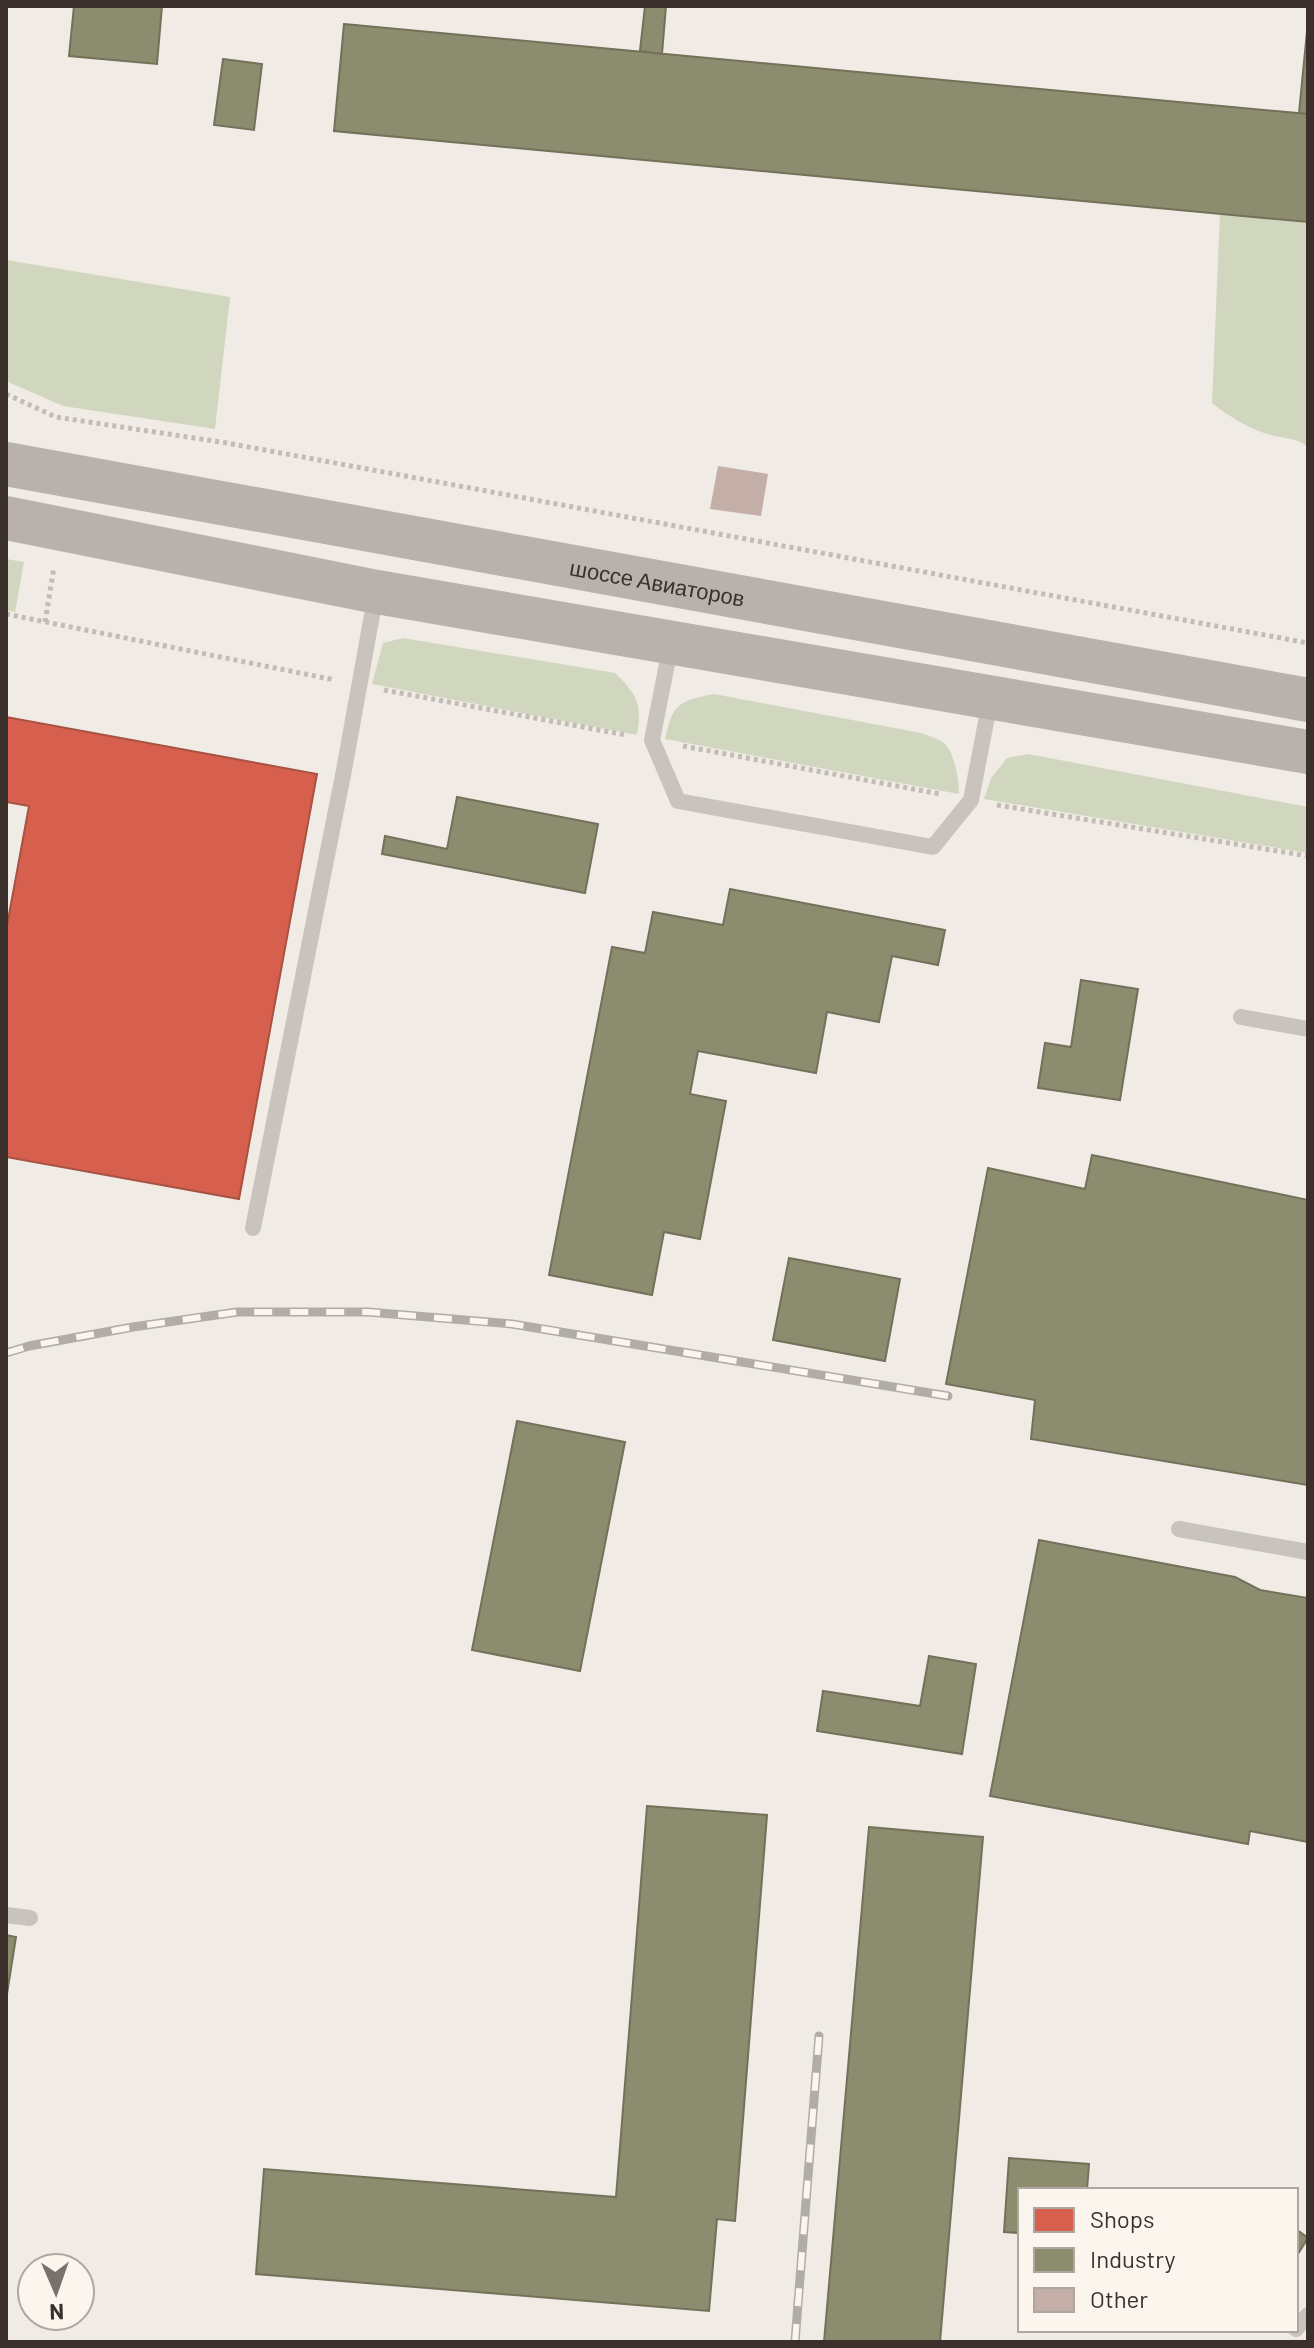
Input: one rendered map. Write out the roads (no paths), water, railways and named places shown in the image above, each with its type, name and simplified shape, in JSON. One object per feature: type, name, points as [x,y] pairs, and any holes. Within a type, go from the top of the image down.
[{"type":"main road","name":"шоссе Авиаторов","points":[[6,464],[1308,700]]},
{"type":"main road","points":[[6,518],[377,592],[1308,752]]},
{"type":"lane","points":[[253,1228],[377,592]]},
{"type":"lane","points":[[671,642],[652,740],[678,801],[933,847],[971,800],[991,697]]},
{"type":"lane","points":[[1241,1017],[1308,1029]]},
{"type":"lane","points":[[1179,1529],[1308,1552]]},
{"type":"lane","points":[[6,1915],[30,1918]]},
{"type":"railway","points":[[6,1353],[133,1327],[237,1312],[368,1312],[512,1324],[948,1396]]},
{"type":"railway","points":[[795,2342],[819,2036]]}]
